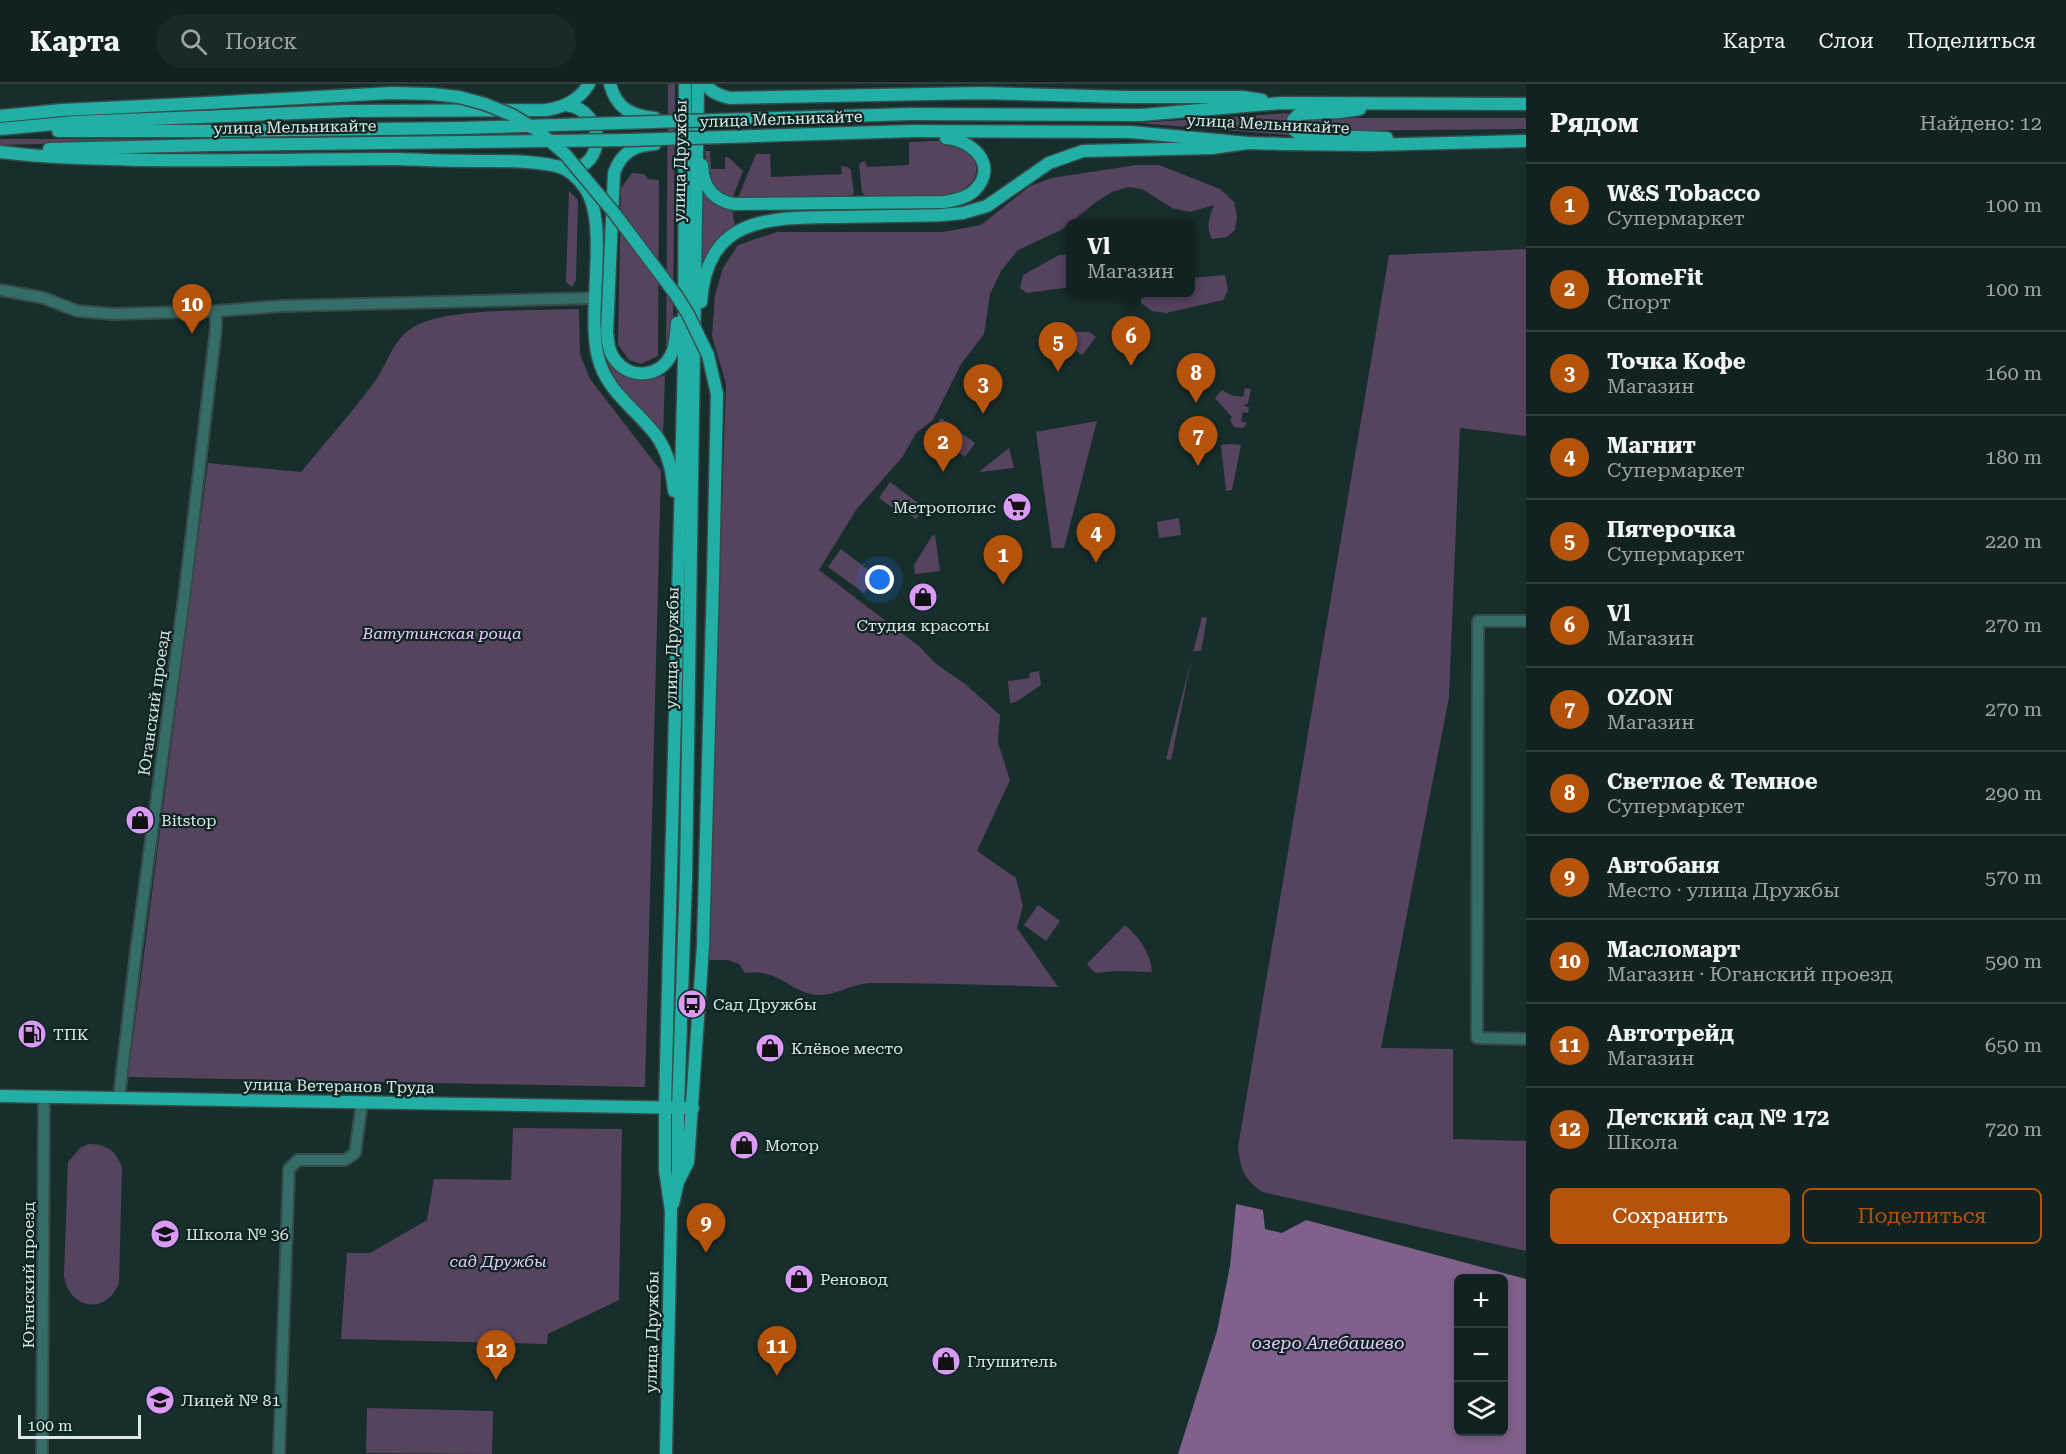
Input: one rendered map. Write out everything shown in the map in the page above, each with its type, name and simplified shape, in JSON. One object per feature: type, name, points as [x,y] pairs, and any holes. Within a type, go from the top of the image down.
[{"type":"main road","points":[[0,130],[76,122],[346,111],[546,110],[566,105],[584,93],[589,84]]},
{"type":"main road","points":[[610,84],[613,96],[626,111],[640,117],[671,122]]},
{"type":"main road","name":"улица Дружбы","points":[[671,1211],[678,1182],[672,1108],[679,548],[684,360],[685,84]]},
{"type":"main road","name":"улица Дружбы","points":[[666,1454],[671,1211],[665,1170],[672,1108],[686,878],[698,84]]},
{"type":"main road","points":[[706,84],[714,92],[730,98],[981,93],[1242,97],[1281,103]]},
{"type":"main road","points":[[0,116],[62,110],[392,93],[459,97],[512,115],[538,131],[565,154],[615,214],[676,295],[708,355],[717,394],[703,946],[688,1162],[678,1182]]},
{"type":"main road","name":"улица Мельникайте","points":[[0,130],[212,131],[460,128],[911,114],[1141,115],[1281,103],[1526,104]]},
{"type":"main road","points":[[1375,103],[1356,110],[1299,114],[1293,120],[1293,129],[1300,135],[1379,137],[1414,143]]},
{"type":"main road","points":[[0,152],[138,160],[518,161],[577,168],[584,166],[592,155],[597,138],[588,114],[581,109],[566,105]]},
{"type":"main road","points":[[697,132],[705,186],[714,197],[734,204],[944,202],[966,196],[975,190],[980,183],[984,169],[982,159],[971,146],[963,141],[931,137],[912,131]]},
{"type":"main road","name":"улица Мельникайте","points":[[0,152],[213,145],[672,139],[912,131],[1131,132],[1248,143],[1368,146],[1526,141]]},
{"type":"main road","points":[[672,139],[641,145],[622,156],[617,162],[612,186],[607,332],[615,361],[628,371],[646,374],[661,368],[671,357],[674,350],[684,272]]},
{"type":"main road","points":[[693,361],[706,271],[718,249],[729,237],[751,224],[786,218],[963,213],[987,206],[1049,163],[1083,151],[1212,148],[1248,143]]},
{"type":"main road","points":[[564,168],[576,177],[594,208],[594,340],[603,374],[614,390],[655,434],[669,461],[679,548]]},
{"type":"main road","name":"улица Ветеранов Труда","points":[[0,1095],[693,1108]]},
{"type":"street","points":[[0,290],[44,298],[77,311],[114,314],[216,311],[282,306],[595,298]]},
{"type":"street","name":"Юганский проезд","points":[[119,1098],[136,951],[185,590],[216,328],[216,311]]},
{"type":"street","points":[[1526,621],[1478,621],[1477,1038],[1526,1039]]},
{"type":"street","name":"Юганский проезд","points":[[42,1454],[44,1096]]},
{"type":"street","points":[[279,1454],[289,1169],[298,1160],[345,1160],[355,1153],[362,1103]]},
{"type":"green space","points":[[668,84],[675,84],[673,335],[666,356]]},
{"type":"green space","points":[[1289,113],[1285,124],[1289,135],[1138,123]]},
{"type":"green space","points":[[1305,118],[1526,118],[1526,129],[1306,131],[1300,127],[1299,123]]},
{"type":"green space","points":[[0,139],[168,139],[168,141],[0,145]]},
{"type":"green space","points":[[909,142],[950,142],[964,149],[975,162],[975,176],[971,183],[964,189],[946,196],[867,197],[862,192],[859,165],[861,162],[865,161],[867,167],[909,165]]},
{"type":"green space","points":[[705,151],[710,151],[711,169],[725,169],[725,157],[728,157],[743,171],[732,199],[718,191],[711,180]]},
{"type":"green space","points":[[756,154],[770,154],[771,177],[842,174],[841,166],[848,167],[851,170],[854,194],[846,197],[737,200]]},
{"type":"green space","points":[[1136,165],[1159,165],[1220,189],[1234,202],[1237,216],[1235,230],[1227,237],[1212,239],[1209,226],[1214,205],[1190,212],[1172,208],[1142,189],[1128,187],[1112,192],[1075,219],[1066,219],[1066,226],[1061,230],[1018,250],[1001,271],[990,294],[984,334],[961,364],[933,420],[916,433],[903,456],[856,510],[819,570],[920,647],[936,664],[965,684],[1000,715],[998,743],[1010,780],[977,851],[1016,878],[1023,906],[1017,928],[1058,987],[871,983],[831,994],[817,995],[799,990],[767,974],[745,973],[739,964],[728,960],[707,960],[726,384],[712,336],[715,295],[723,268],[738,245],[777,232],[943,232],[981,225],[1030,186],[1052,178]]},
{"type":"green space","points":[[632,173],[644,174],[648,179],[659,180],[658,356],[641,364],[629,360],[618,345],[621,188]]},
{"type":"green space","points":[[702,188],[714,203],[732,210],[735,227],[714,247],[701,273]]},
{"type":"green space","points":[[569,191],[578,200],[576,280],[572,287],[566,282]]},
{"type":"green space","points":[[1526,249],[1526,436],[1460,428],[1449,697],[1381,1048],[1453,1049],[1453,1139],[1526,1141],[1526,1251],[1262,1192],[1244,1173],[1238,1147],[1389,255]]},
{"type":"green space","points":[[1066,254],[1066,288],[1027,293],[1020,288],[1023,275],[1059,255]]},
{"type":"green space","points":[[1225,275],[1228,290],[1223,300],[1166,313],[1152,311],[1141,303],[1141,297],[1195,297],[1195,278]]},
{"type":"green space","name":"Ватутинская роща","points":[[579,309],[580,354],[590,379],[661,471],[645,1087],[128,1077],[208,463],[301,472],[376,380],[391,352],[405,333],[427,321],[446,316],[492,311]]},
{"type":"green space","points":[[1051,331],[1089,332],[1096,337],[1082,355]]},
{"type":"green space","points":[[608,363],[621,373],[642,380],[665,375],[663,438],[618,388]]},
{"type":"green space","points":[[1245,388],[1251,389],[1248,404],[1244,406],[1249,407],[1248,413],[1243,412],[1241,421],[1247,423],[1243,428],[1234,427],[1230,420],[1232,417],[1215,398],[1222,390],[1231,395],[1243,397]]},
{"type":"green space","points":[[941,418],[975,443],[965,457],[931,432]]},
{"type":"green space","points":[[1097,421],[1064,548],[1052,548],[1036,432]]},
{"type":"green space","points":[[1221,445],[1241,445],[1232,490],[1226,491]]},
{"type":"green space","points":[[1009,448],[1014,468],[980,472],[980,471]]},
{"type":"green space","points":[[890,482],[925,508],[916,519],[906,512],[903,515],[879,498]]},
{"type":"green space","points":[[1179,518],[1181,535],[1159,538],[1157,522]]},
{"type":"green space","points":[[935,535],[940,571],[915,574],[914,565],[932,536]]},
{"type":"green space","points":[[841,549],[876,576],[864,593],[828,567]]},
{"type":"green space","points":[[1202,617],[1207,618],[1201,651],[1193,651]]},
{"type":"green space","points":[[1192,658],[1171,760],[1166,759]]},
{"type":"green space","points":[[1039,671],[1041,685],[1016,702],[1010,703],[1008,681],[1030,678],[1029,673]]},
{"type":"green space","points":[[1038,905],[1060,921],[1046,941],[1024,925]]},
{"type":"green space","points":[[1125,925],[1143,946],[1152,972],[1095,973],[1087,964]]},
{"type":"green space","name":"сад Дружбы","points":[[513,1128],[622,1129],[619,1300],[548,1334],[547,1344],[341,1339],[347,1253],[370,1253],[427,1220],[434,1179],[511,1180]]},
{"type":"green space","points":[[88,1144],[110,1149],[122,1168],[119,1283],[106,1300],[98,1304],[80,1302],[67,1287],[64,1276],[68,1162],[80,1148]]},
{"type":"green space","points":[[367,1408],[493,1411],[492,1454],[366,1453]]},
{"type":"water","name":"озеро Алебашево","points":[[1236,1204],[1263,1210],[1265,1229],[1282,1233],[1306,1220],[1507,1274],[1454,1274],[1454,1436],[1508,1436],[1508,1274],[1526,1279],[1526,1454],[1178,1454],[1217,1331],[1230,1266]]},
{"type":"place","name":"Масломарт","points":[[192,334]]},
{"type":"place","name":"Vl","points":[[1131,366]]},
{"type":"place","name":"Пятерочка","points":[[1058,372]]},
{"type":"place","name":"Светлое & Темное","points":[[1196,403]]},
{"type":"place","name":"Точка Кофе","points":[[983,414]]},
{"type":"place","name":"OZON","points":[[1198,466]]},
{"type":"place","name":"HomeFit","points":[[943,472]]},
{"type":"place","name":"Метрополис","points":[[1017,507]]},
{"type":"place","name":"Магнит","points":[[1096,563]]},
{"type":"place","name":"W&S Tobacco","points":[[1003,585]]},
{"type":"place","name":"Студия красоты","points":[[923,597]]},
{"type":"place","name":"Bitstop","points":[[140,820]]},
{"type":"place","name":"Сад Дружбы","points":[[692,1004]]},
{"type":"place","name":"ТПК","points":[[32,1034]]},
{"type":"place","name":"Клёвое место","points":[[770,1048]]},
{"type":"place","name":"Мотор","points":[[744,1145]]},
{"type":"place","name":"Школа № 36","points":[[165,1234]]},
{"type":"place","name":"Автобаня","points":[[706,1253]]},
{"type":"place","name":"Реновод","points":[[799,1279]]},
{"type":"place","name":"Глушитель","points":[[946,1361]]},
{"type":"place","name":"Автотрейд","points":[[777,1376]]},
{"type":"place","name":"Детский сад № 172","points":[[496,1380]]},
{"type":"place","name":"Лицей № 81","points":[[160,1400]]}]
